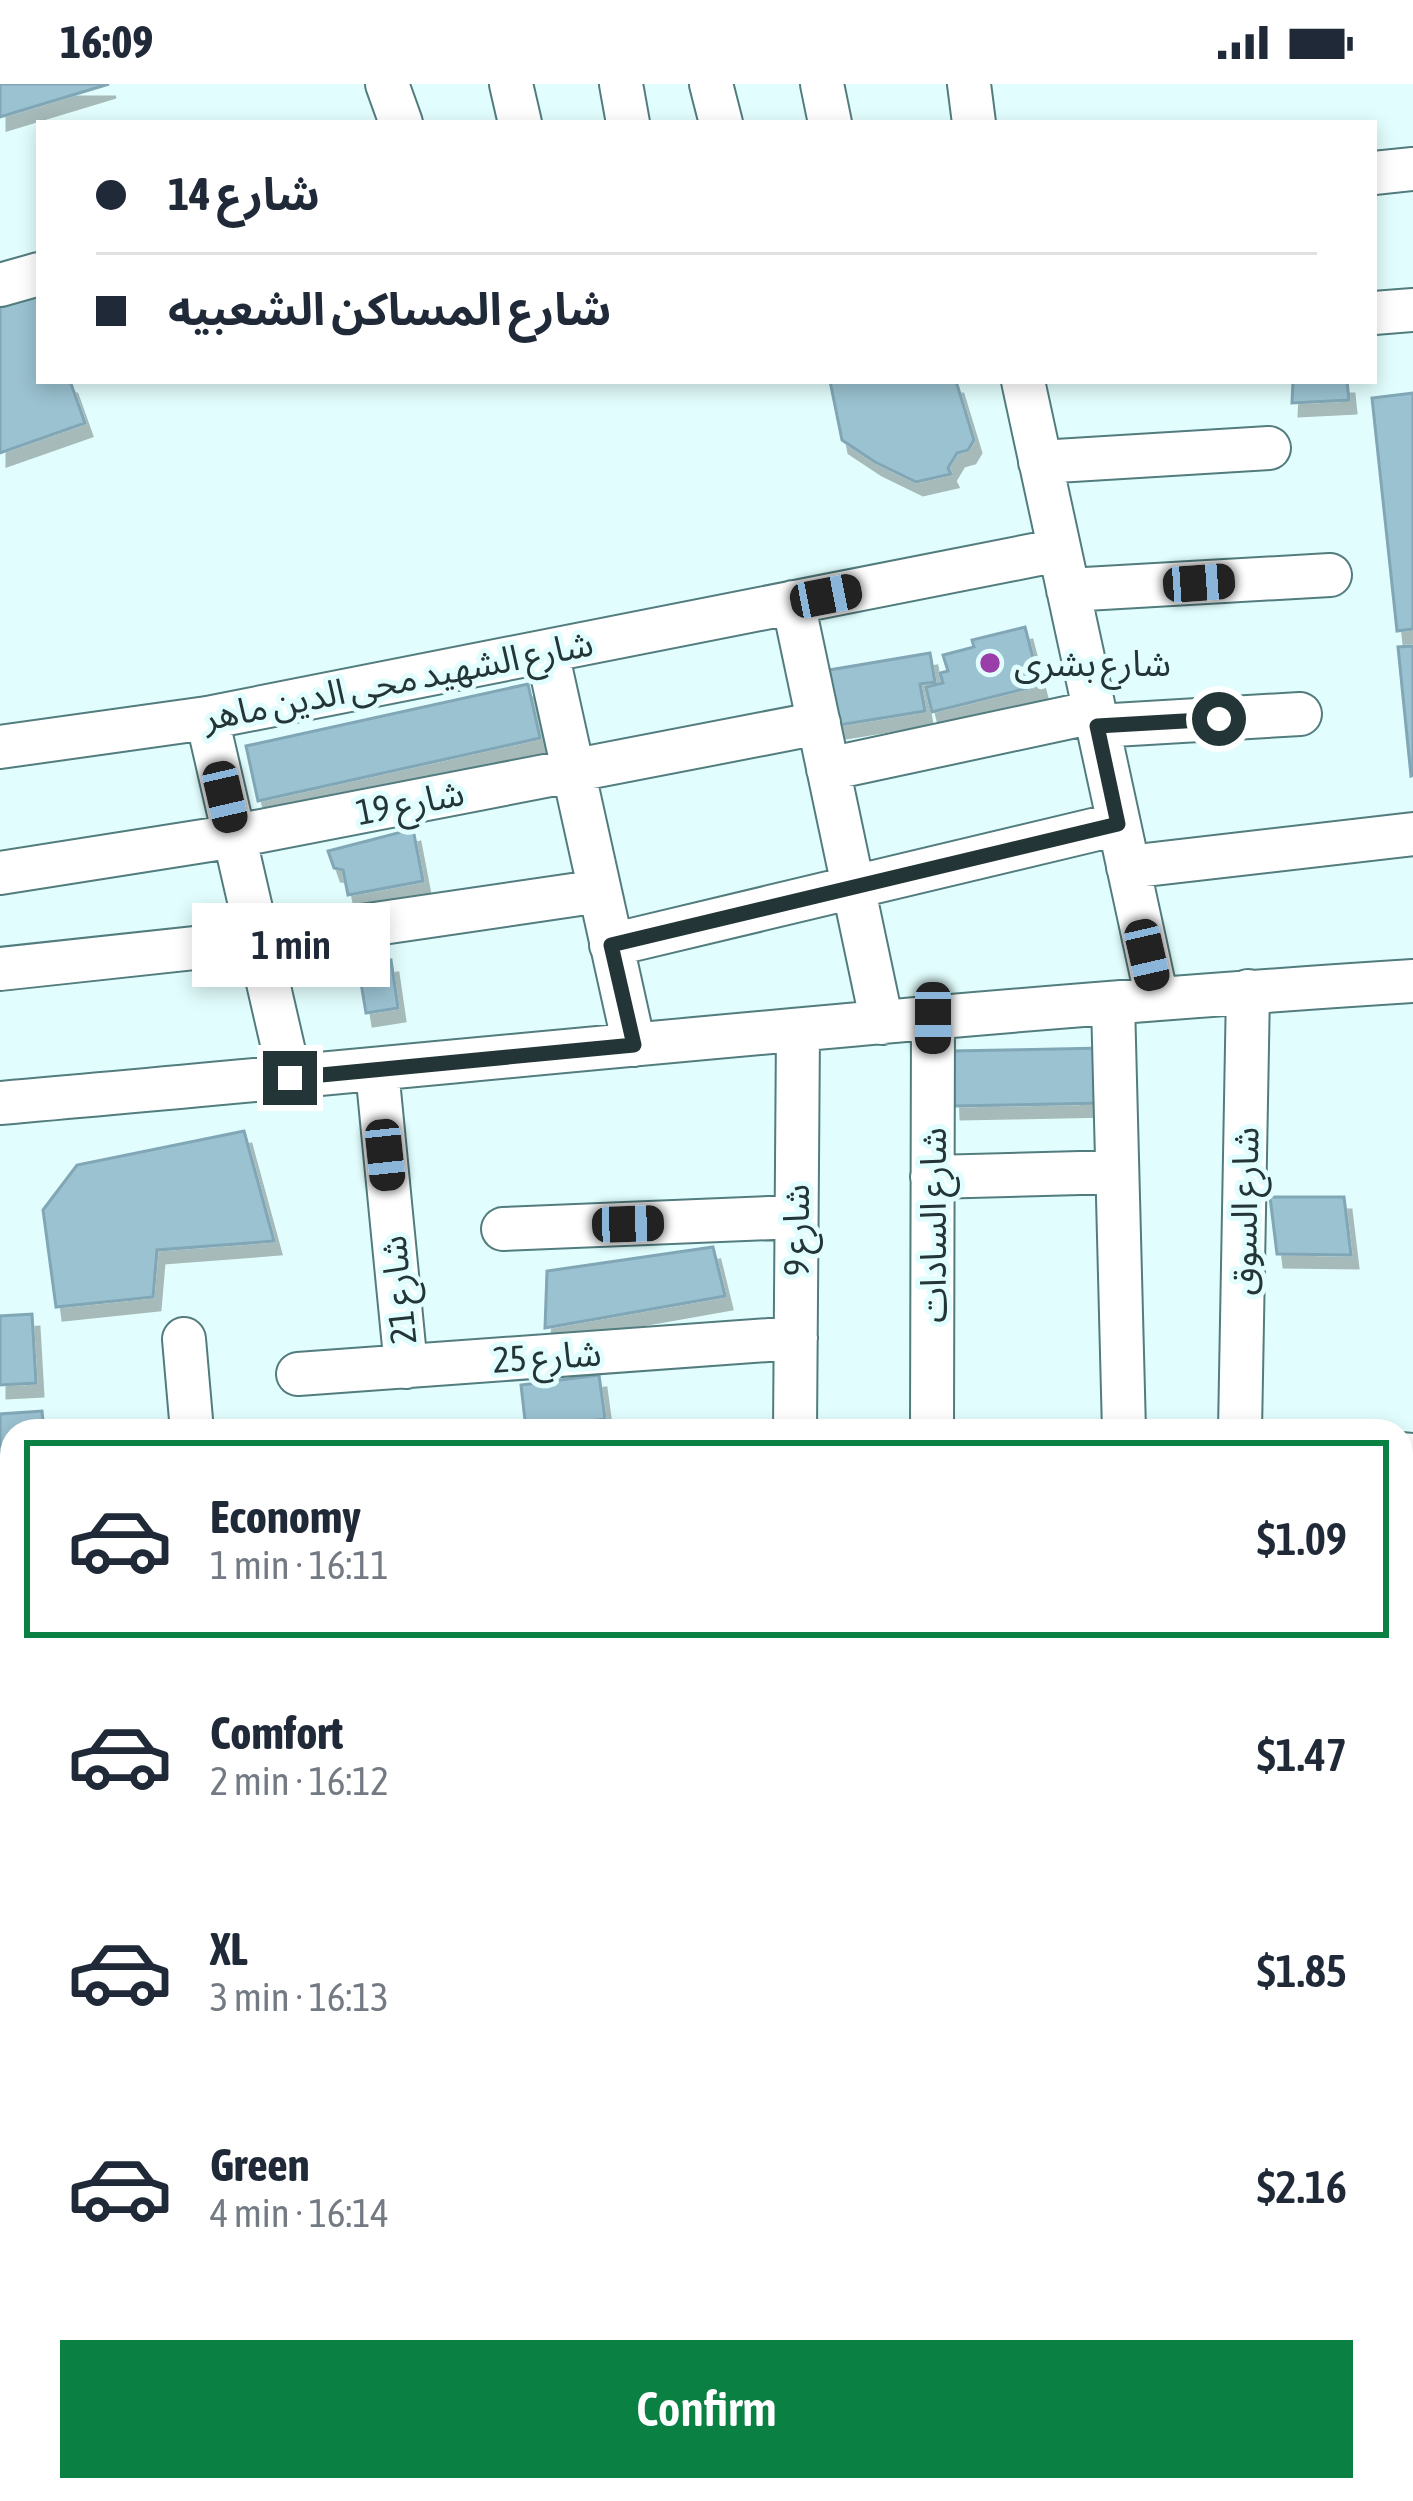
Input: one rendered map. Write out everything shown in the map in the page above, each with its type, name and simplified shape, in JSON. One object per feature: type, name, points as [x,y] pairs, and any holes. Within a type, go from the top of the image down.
[{"type":"street","points":[[387,84],[400,120]]},
{"type":"street","points":[[511,84],[519,120]]},
{"type":"street","points":[[621,84],[627,120]]},
{"type":"street","points":[[711,84],[720,120]]},
{"type":"street","points":[[822,84],[829,120]]},
{"type":"street","points":[[969,84],[974,120]]},
{"type":"street","points":[[1377,173],[1413,169]]},
{"type":"street","points":[[0,286],[36,276]]},
{"type":"street","points":[[1377,313],[1413,310]]},
{"type":"street","points":[[1024,384],[1157,999]]},
{"type":"street","points":[[1040,462],[1269,448]]},
{"type":"street","name":"شارع الشهيد محى الدين ماهر","points":[[0,747],[207,718],[793,602],[1064,570],[1330,575]]},
{"type":"street","points":[[793,602],[882,1023]]},
{"type":"street","points":[[547,652],[634,1045]]},
{"type":"street","points":[[828,769],[1096,719],[1300,714]]},
{"type":"street","points":[[207,718],[290,1078]]},
{"type":"street","name":"شارع 19","points":[[0,873],[235,836],[819,723]]},
{"type":"street","points":[[611,945],[1118,824]]},
{"type":"street","points":[[1128,867],[1413,834]]},
{"type":"street","points":[[0,969],[259,940],[600,891]]},
{"type":"street","points":[[0,1103],[933,1018],[1413,981]]},
{"type":"street","name":"شارع السوق","points":[[1240,1419],[1247,992]]},
{"type":"street","points":[[1113,1003],[1124,1419]]},
{"type":"street","name":"شارع السادات","points":[[932,1419],[933,1018]]},
{"type":"street","name":"شارع 9","points":[[795,1419],[798,1030]]},
{"type":"street","name":"شارع 21","points":[[377,1070],[406,1366]]},
{"type":"street","points":[[932,1177],[1117,1172]]},
{"type":"street","points":[[503,1229],[796,1217]]},
{"type":"street","name":"شارع 25","points":[[298,1374],[796,1338]]},
{"type":"street","points":[[184,1339],[191,1419]]},
{"type":"building","points":[[0,84],[109,84],[0,117]]},
{"type":"building","points":[[36,297],[36,384],[71,384],[85,423],[0,453],[0,305]]},
{"type":"building","points":[[831,384],[957,384],[974,440],[968,450],[957,453],[948,468],[951,474],[916,482],[842,440]]},
{"type":"building","points":[[1293,384],[1347,384],[1349,400],[1292,403]]},
{"type":"building","points":[[1413,393],[1413,629],[1397,631],[1372,398]]},
{"type":"building","name":"شارع بشرى","points":[[1025,627],[1040,685],[932,712],[926,687],[943,683],[940,673],[948,671],[943,655],[974,647],[972,640]]},
{"type":"building","points":[[1413,646],[1413,775],[1411,776],[1398,647]]},
{"type":"building","name":"شارع بشرى","points":[[930,653],[935,682],[920,684],[925,711],[839,725],[829,670]]},
{"type":"building","points":[[528,684],[540,738],[258,801],[246,746]]},
{"type":"building","points":[[413,829],[423,881],[348,895],[343,870],[334,868],[328,851]]},
{"type":"building","points":[[391,960],[398,1008],[366,1013],[358,965]]},
{"type":"building","points":[[1102,1048],[1103,1103],[954,1106],[952,1051]]},
{"type":"building","points":[[244,1131],[274,1241],[157,1250],[153,1297],[56,1307],[43,1210],[77,1165]]},
{"type":"building","points":[[1270,1197],[1344,1197],[1351,1255],[1277,1254]]},
{"type":"building","points":[[713,1247],[725,1296],[545,1328],[547,1271]]},
{"type":"building","points":[[32,1314],[36,1383],[0,1385],[0,1316]]},
{"type":"building","points":[[599,1375],[605,1419],[525,1419],[521,1385]]},
{"type":"building","points":[[42,1411],[43,1419],[0,1419],[0,1414]]},
{"type":"place","name":"شارع بشرى","points":[[990,663]]},
{"type":"route","points":[[290,1078],[634,1045],[611,945],[1118,824],[1097,726],[1219,719]]}]
